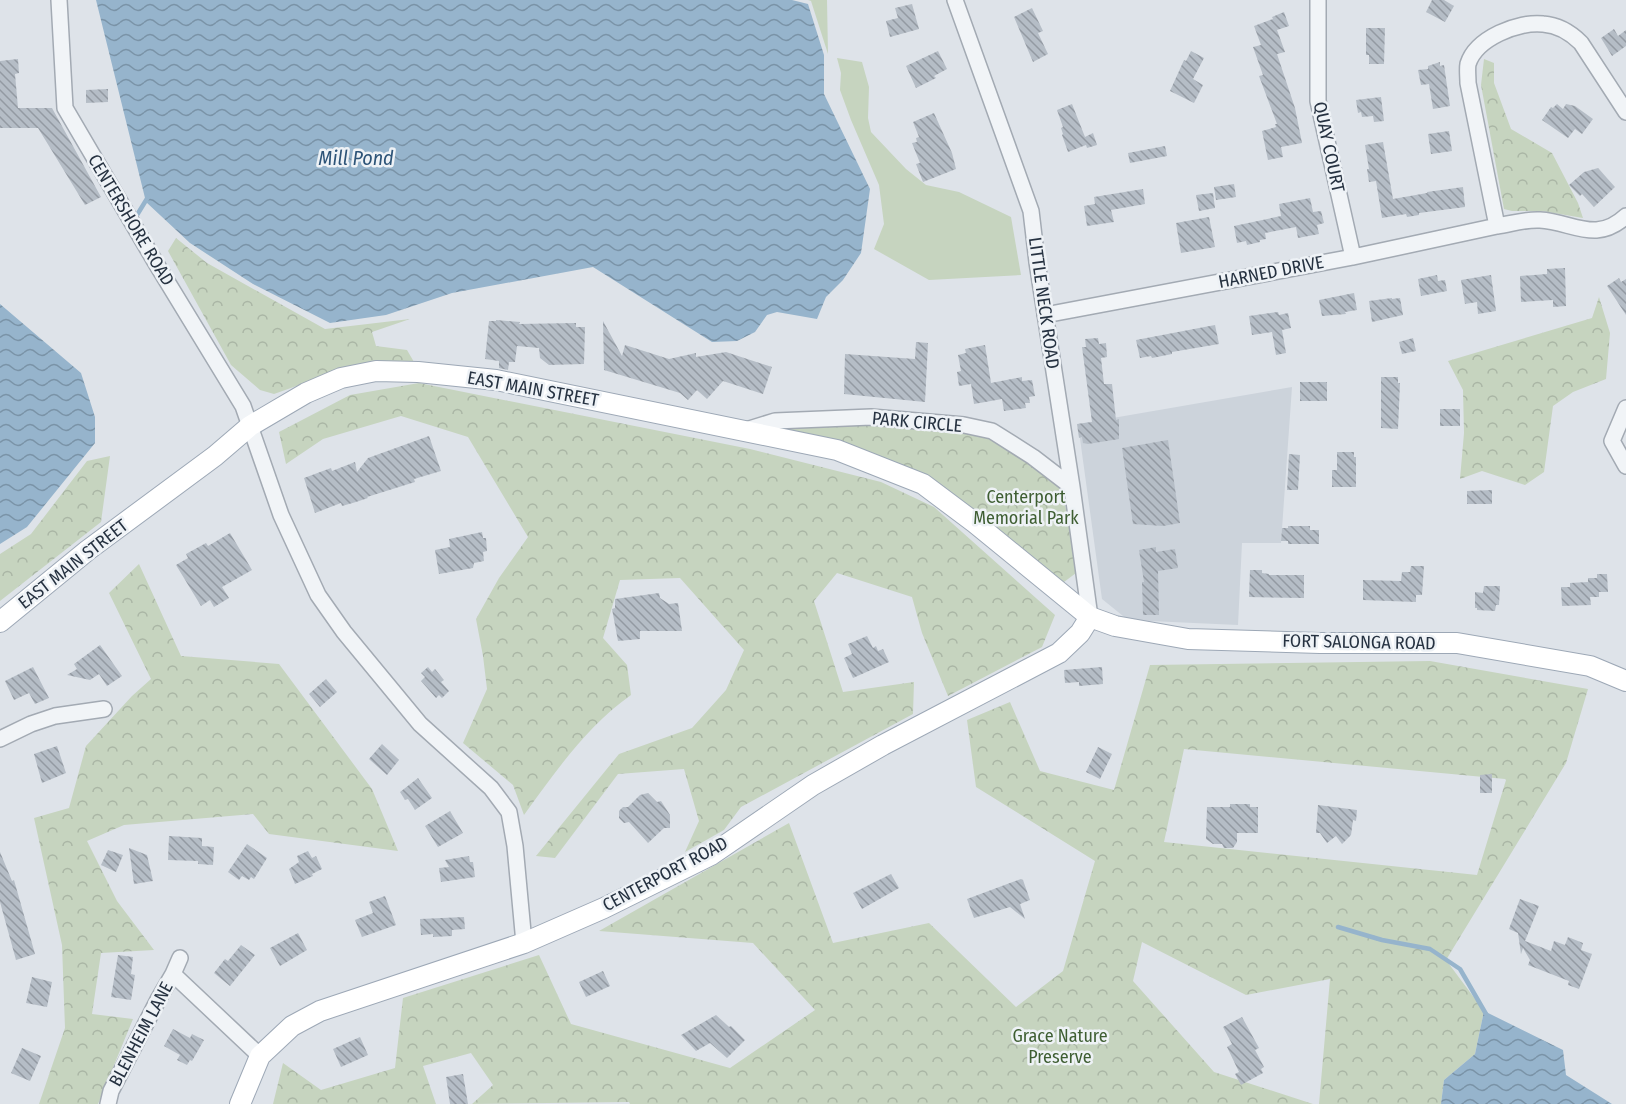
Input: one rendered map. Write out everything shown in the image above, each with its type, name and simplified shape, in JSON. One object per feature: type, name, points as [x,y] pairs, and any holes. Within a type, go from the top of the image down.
[{"type":"main road","name":"EAST MAIN STREET","points":[[0,622],[88,550],[215,456],[250,426],[306,393],[341,378],[376,371],[418,372],[496,380],[837,450],[923,484],[1090,616]]},
{"type":"main road","name":"CENTERPORT ROAD","points":[[240,1104],[260,1056],[292,1026],[320,1011],[524,943],[604,908],[711,855],[813,785],[1059,653],[1080,633],[1090,616]]},
{"type":"main road","name":"FORT SALONGA ROAD","points":[[1090,616],[1115,626],[1188,639],[1457,643],[1590,666],[1626,681]]},
{"type":"street","name":"CENTERSHORE ROAD","points":[[59,0],[65,108],[243,406],[281,515],[318,594],[344,632],[420,723],[491,788],[509,812],[515,846],[524,943]]},
{"type":"street","name":"LITTLE NECK ROAD","points":[[955,0],[1031,211],[1044,315],[1090,616]]},
{"type":"street","name":"QUAY COURT","points":[[1318,0],[1318,101],[1353,257]]},
{"type":"street","points":[[1497,226],[1468,83],[1468,65],[1474,52],[1485,40],[1527,25],[1543,24],[1571,33],[1581,43],[1626,112]]},
{"type":"street","name":"HARNED DRIVE","points":[[1044,315],[1353,257],[1497,226],[1539,220],[1593,232],[1607,229],[1626,216]]},
{"type":"street","points":[[1626,408],[1612,441],[1626,466]]},
{"type":"street","name":"PARK CIRCLE","points":[[746,430],[775,421],[871,417],[964,425],[992,431],[1033,457],[1072,487]]},
{"type":"street","points":[[0,739],[31,723],[55,716],[104,709]]},
{"type":"street","points":[[173,974],[180,958]]},
{"type":"street","name":"BLENHEIM LANE","points":[[108,1104],[111,1091],[173,974],[260,1056]]},
{"type":"shaded area","points":[[1292,387],[1281,543],[1242,543],[1238,625],[1128,620],[1102,599],[1078,424]]},
{"type":"green space","points":[[808,0],[827,0],[828,54],[811,1]]},
{"type":"green space","points":[[837,58],[862,62],[869,87],[868,118],[871,132],[906,169],[926,185],[959,192],[1011,217],[1021,275],[929,280],[874,249],[884,224],[879,185],[840,90],[841,73]]},
{"type":"green space","points":[[1484,59],[1494,63],[1494,83],[1511,129],[1552,153],[1578,203],[1583,218],[1542,211],[1504,209],[1481,85]]},
{"type":"green space","points":[[176,238],[207,263],[325,329],[410,319],[372,332],[376,346],[407,350],[414,362],[333,373],[274,394],[260,390],[231,365],[168,251]]},
{"type":"green space","points":[[1599,297],[1610,333],[1606,379],[1573,392],[1553,406],[1544,472],[1525,485],[1482,471],[1460,479],[1464,433],[1463,390],[1448,361],[1592,318]]},
{"type":"green space","points":[[419,383],[750,449],[881,482],[934,507],[1055,615],[1042,647],[948,696],[922,633],[912,597],[837,573],[814,601],[843,692],[914,682],[913,714],[741,807],[724,830],[685,852],[699,821],[684,769],[618,774],[555,858],[536,856],[619,754],[692,728],[726,690],[744,650],[680,578],[620,580],[603,638],[627,665],[631,695],[600,720],[586,735],[524,815],[513,785],[463,743],[487,689],[476,619],[499,578],[528,537],[468,437],[401,416],[323,439],[286,464],[279,432],[350,395]]},
{"type":"green space","name":"Centerport Memorial Park","points":[[868,420],[987,434],[1005,449],[1020,456],[1061,486],[1076,573],[1060,585],[929,482],[760,430]]},
{"type":"green space","points":[[110,456],[101,522],[0,601],[0,554],[31,534],[87,461]]},
{"type":"green space","points":[[139,564],[181,656],[279,664],[372,789],[398,851],[269,834],[253,814],[124,825],[87,841],[117,901],[154,950],[101,953],[92,1014],[133,1019],[98,1104],[39,1104],[65,1028],[62,945],[34,818],[69,808],[86,746],[151,679],[109,593]]},
{"type":"green space","name":"Grace Nature Preserve","points":[[1430,661],[1588,689],[1566,763],[1446,960],[1484,1011],[1475,1054],[1444,1080],[1441,1104],[1319,1104],[1330,979],[1246,995],[1142,942],[1133,981],[1214,1072],[1313,1104],[630,1104],[629,1102],[472,1104],[493,1085],[471,1053],[423,1066],[436,1104],[273,1104],[283,1063],[321,1090],[395,1068],[403,998],[539,955],[571,1024],[730,1068],[815,1010],[753,943],[599,931],[789,823],[833,943],[929,923],[1016,1007],[1063,971],[1095,861],[976,787],[967,720],[1010,702],[1040,771],[1114,790],[1150,665]],"holes":[[[1184,749],[1505,779],[1477,875],[1164,842]]]},
{"type":"water","name":"Mill Pond","points":[[96,0],[792,0],[808,4],[824,55],[824,94],[870,189],[861,253],[843,280],[826,297],[817,319],[777,312],[767,315],[755,332],[737,341],[712,342],[593,267],[452,293],[386,315],[330,323],[253,284],[190,243],[146,202]]},
{"type":"water","points":[[0,304],[81,373],[95,417],[95,443],[27,527],[0,544]]},
{"type":"water","points":[[1484,1011],[1563,1050],[1566,1075],[1612,1104],[1441,1104],[1444,1080],[1475,1054]]},
{"type":"building","points":[[1432,0],[1444,0],[1454,6],[1445,22],[1426,12]]},
{"type":"building","points":[[912,4],[919,29],[890,37],[886,21],[898,18],[895,8]]},
{"type":"building","points":[[1032,8],[1043,31],[1038,33],[1048,54],[1033,62],[1014,17]]},
{"type":"building","points":[[1284,12],[1289,26],[1277,30],[1285,52],[1277,54],[1295,108],[1302,143],[1281,147],[1283,157],[1268,160],[1262,131],[1276,127],[1275,124],[1277,124],[1259,76],[1263,75],[1253,47],[1261,45],[1254,26]]},
{"type":"building","points":[[1366,28],[1385,28],[1384,64],[1369,64],[1369,55],[1366,55]]},
{"type":"building","points":[[1614,29],[1618,36],[1626,30],[1626,46],[1612,56],[1601,38]]},
{"type":"building","points":[[938,51],[947,69],[934,76],[936,78],[916,88],[906,66]]},
{"type":"building","points":[[1191,51],[1204,58],[1193,79],[1203,85],[1194,103],[1170,91],[1184,60],[1186,61]]},
{"type":"building","points":[[18,59],[19,73],[15,74],[18,108],[52,108],[101,197],[85,205],[38,128],[0,128],[0,61]]},
{"type":"building","points":[[1440,62],[1440,66],[1444,65],[1450,106],[1433,109],[1429,84],[1421,85],[1418,70],[1428,69],[1428,66]]},
{"type":"building","points":[[108,89],[108,102],[86,103],[86,90]]},
{"type":"building","points":[[1381,97],[1384,121],[1374,122],[1373,116],[1362,117],[1361,112],[1358,113],[1356,100]]},
{"type":"building","points":[[1072,104],[1085,137],[1093,133],[1097,145],[1087,148],[1086,145],[1068,152],[1057,110]]},
{"type":"building","points":[[1557,104],[1563,109],[1566,104],[1575,106],[1593,119],[1582,134],[1575,129],[1568,138],[1542,120],[1551,107]]},
{"type":"building","points":[[934,113],[952,153],[956,169],[923,182],[916,164],[920,163],[912,143],[917,142],[916,138],[919,137],[913,122]]},
{"type":"building","points":[[1449,131],[1452,151],[1431,154],[1428,134]]},
{"type":"building","points":[[1383,142],[1393,199],[1463,187],[1465,207],[1419,213],[1419,215],[1407,217],[1406,214],[1382,218],[1376,181],[1369,182],[1365,145]]},
{"type":"building","points":[[1165,146],[1167,156],[1130,163],[1128,153]]},
{"type":"building","points":[[1598,168],[1615,187],[1594,207],[1582,194],[1580,196],[1569,185],[1584,172]]},
{"type":"building","points":[[1234,184],[1236,197],[1216,200],[1214,187]]},
{"type":"building","points":[[1143,189],[1145,204],[1111,210],[1114,222],[1087,226],[1084,206],[1095,204],[1094,197]]},
{"type":"building","points":[[1213,193],[1215,208],[1199,211],[1196,195]]},
{"type":"building","points":[[1310,198],[1313,212],[1321,211],[1324,223],[1317,225],[1319,234],[1298,238],[1296,227],[1265,233],[1266,239],[1260,242],[1247,245],[1246,241],[1237,243],[1234,226],[1281,216],[1279,204]]},
{"type":"building","points":[[1209,217],[1215,247],[1181,253],[1176,223]]},
{"type":"building","points":[[1565,268],[1566,306],[1553,307],[1553,300],[1521,302],[1520,276],[1547,274],[1547,269]]},
{"type":"building","points":[[1437,275],[1438,281],[1445,280],[1447,291],[1421,296],[1418,279]]},
{"type":"building","points":[[1491,275],[1496,311],[1478,314],[1477,302],[1465,304],[1461,280]]},
{"type":"building","points":[[1619,278],[1621,282],[1626,279],[1626,315],[1607,286]]},
{"type":"building","points":[[1354,293],[1357,310],[1345,312],[1346,314],[1322,316],[1319,300]]},
{"type":"building","points":[[1400,298],[1403,315],[1372,322],[1369,301]]},
{"type":"building","points":[[1278,312],[1279,315],[1288,313],[1291,328],[1282,330],[1286,353],[1276,355],[1272,332],[1252,335],[1249,316]]},
{"type":"building","points":[[489,321],[520,322],[519,324],[576,323],[576,327],[585,327],[584,364],[549,365],[540,358],[539,348],[517,346],[515,362],[509,362],[508,370],[499,368],[499,361],[485,359]]},
{"type":"building","points":[[603,321],[622,356],[625,345],[669,359],[696,353],[696,357],[726,352],[772,367],[763,394],[723,381],[707,399],[697,390],[688,400],[680,393],[604,370]]},
{"type":"building","points":[[1215,325],[1219,344],[1152,358],[1151,356],[1140,358],[1136,340]]},
{"type":"building","points":[[1098,338],[1099,344],[1106,343],[1107,357],[1101,358],[1104,384],[1112,384],[1116,420],[1119,419],[1119,439],[1088,444],[1083,443],[1082,437],[1079,438],[1077,424],[1092,422],[1082,347],[1086,347],[1085,339]]},
{"type":"building","points":[[1413,338],[1416,351],[1402,354],[1399,342]]},
{"type":"building","points":[[916,342],[928,343],[925,402],[844,394],[845,354],[915,359]]},
{"type":"building","points":[[985,345],[991,383],[1022,377],[1022,381],[1032,380],[1035,396],[1029,397],[1030,403],[1025,403],[1026,408],[1004,411],[1002,399],[974,404],[971,384],[959,386],[957,372],[961,371],[958,355],[966,353],[965,349]]},
{"type":"building","points":[[1381,377],[1398,377],[1398,383],[1400,383],[1398,429],[1381,428]]},
{"type":"building","points":[[1300,382],[1327,382],[1327,401],[1300,401]]},
{"type":"building","points":[[1440,409],[1460,409],[1460,426],[1440,426]]},
{"type":"building","points":[[429,436],[441,471],[356,502],[342,506],[341,503],[315,513],[304,478],[355,462],[357,472],[368,458]]},
{"type":"building","points":[[1168,440],[1180,523],[1163,526],[1133,524],[1122,448]]},
{"type":"building","points":[[1337,452],[1354,452],[1356,487],[1332,487],[1332,470],[1337,470]]},
{"type":"building","points":[[1289,454],[1300,455],[1298,490],[1287,490]]},
{"type":"building","points":[[1492,490],[1492,504],[1467,504],[1467,491]]},
{"type":"building","points":[[1288,526],[1310,526],[1310,530],[1319,530],[1319,544],[1288,544],[1288,541],[1281,541],[1282,528],[1288,528]]},
{"type":"building","points":[[482,532],[483,538],[486,538],[487,551],[483,552],[484,561],[474,563],[473,568],[439,574],[435,550],[450,547],[449,539]]},
{"type":"building","points":[[230,533],[252,570],[222,587],[229,598],[214,607],[210,600],[201,606],[176,565],[188,558],[186,554],[206,543],[208,546]]},
{"type":"building","points":[[1156,547],[1156,552],[1175,549],[1178,568],[1158,571],[1159,615],[1143,615],[1142,582],[1144,582],[1139,550]]},
{"type":"building","points":[[1411,566],[1424,566],[1422,595],[1416,595],[1416,602],[1363,600],[1363,580],[1401,581],[1402,572],[1410,572]]},
{"type":"building","points":[[1250,570],[1262,570],[1262,573],[1269,575],[1304,575],[1304,598],[1249,597]]},
{"type":"building","points":[[1597,574],[1607,574],[1608,592],[1599,592],[1599,597],[1590,597],[1591,605],[1562,606],[1561,587],[1570,587],[1570,583],[1588,582],[1588,578],[1597,578]]},
{"type":"building","points":[[1484,586],[1500,586],[1499,605],[1496,605],[1495,611],[1475,608],[1475,592],[1483,593]]},
{"type":"building","points":[[659,593],[660,598],[669,604],[678,603],[682,631],[640,631],[640,639],[618,641],[612,609],[615,608],[615,599]]},
{"type":"building","points":[[867,636],[873,648],[876,646],[878,651],[883,649],[889,662],[853,678],[844,658],[852,654],[848,644]]},
{"type":"building","points":[[100,645],[122,676],[107,686],[99,674],[90,680],[67,675],[77,669],[74,664]]},
{"type":"building","points":[[33,667],[49,698],[35,704],[29,693],[14,700],[5,681]]},
{"type":"building","points":[[428,667],[432,672],[435,669],[444,680],[441,682],[449,691],[442,698],[439,695],[436,698],[421,681],[425,677],[421,673]]},
{"type":"building","points":[[1102,667],[1103,684],[1079,686],[1079,682],[1065,683],[1064,670]]},
{"type":"building","points":[[326,679],[337,692],[320,707],[309,694]]},
{"type":"building","points":[[382,744],[399,760],[387,775],[369,759]]},
{"type":"building","points":[[57,746],[66,773],[42,783],[34,754]]},
{"type":"building","points":[[1098,747],[1112,754],[1100,779],[1086,772]]},
{"type":"building","points":[[1492,774],[1492,793],[1480,793],[1480,775]]},
{"type":"building","points":[[418,778],[432,798],[415,810],[400,792]]},
{"type":"building","points":[[648,793],[657,802],[661,801],[670,815],[670,828],[664,828],[648,843],[629,822],[624,823],[619,818],[619,811],[623,807],[628,807],[640,795]]},
{"type":"building","points":[[1230,804],[1250,804],[1250,807],[1258,807],[1258,833],[1237,833],[1237,842],[1233,848],[1224,848],[1222,844],[1213,844],[1206,839],[1207,807],[1230,807]]},
{"type":"building","points":[[1318,805],[1357,810],[1351,835],[1342,844],[1336,836],[1327,843],[1320,833],[1316,833]]},
{"type":"building","points":[[450,811],[463,833],[438,847],[425,826]]},
{"type":"building","points":[[169,836],[202,838],[202,846],[214,847],[213,865],[198,864],[198,861],[168,860]]},
{"type":"building","points":[[247,844],[267,858],[254,879],[251,877],[249,880],[242,876],[239,880],[228,872]]},
{"type":"building","points":[[129,848],[147,855],[153,881],[134,884]]},
{"type":"building","points":[[108,850],[123,855],[116,872],[101,865]]},
{"type":"building","points":[[308,851],[312,858],[316,856],[322,869],[295,884],[289,869],[299,862],[297,856]]},
{"type":"building","points":[[0,852],[12,881],[14,880],[35,954],[16,960],[0,902]]},
{"type":"building","points":[[469,856],[470,862],[473,862],[475,877],[441,882],[439,868],[449,867],[445,860]]},
{"type":"building","points":[[891,874],[899,888],[862,909],[853,893]]},
{"type":"building","points":[[1021,879],[1030,900],[1020,904],[1025,919],[1010,907],[974,918],[967,899]]},
{"type":"building","points":[[385,896],[396,925],[362,937],[355,920],[373,913],[369,902]]},
{"type":"building","points":[[1520,899],[1539,906],[1525,941],[1551,951],[1554,941],[1565,945],[1568,937],[1583,943],[1581,950],[1592,954],[1579,989],[1568,985],[1569,981],[1528,965],[1530,960],[1523,948],[1521,954],[1518,933],[1509,929]]},
{"type":"building","points":[[464,917],[465,929],[452,930],[452,936],[421,935],[420,919]]},
{"type":"building","points":[[298,933],[307,950],[280,966],[270,948]]},
{"type":"building","points":[[241,945],[255,955],[230,986],[214,973]]},
{"type":"building","points":[[118,955],[133,957],[131,974],[135,975],[131,1000],[111,997]]},
{"type":"building","points":[[603,971],[610,986],[586,997],[579,982]]},
{"type":"building","points":[[32,977],[52,982],[47,1007],[26,1003]]},
{"type":"building","points":[[716,1015],[745,1040],[727,1058],[710,1043],[696,1051],[681,1035]]},
{"type":"building","points":[[1242,1017],[1259,1048],[1255,1050],[1264,1067],[1261,1069],[1263,1073],[1241,1085],[1235,1074],[1239,1072],[1227,1047],[1232,1044],[1223,1027]]},
{"type":"building","points":[[173,1029],[190,1038],[192,1034],[204,1040],[192,1061],[190,1060],[187,1065],[177,1060],[180,1055],[164,1046]]},
{"type":"building","points":[[360,1037],[368,1055],[341,1067],[333,1049]]},
{"type":"building","points":[[22,1048],[41,1056],[30,1081],[11,1073]]},
{"type":"building","points":[[463,1074],[468,1104],[450,1104],[446,1077]]},
{"type":"waterway","points":[[137,215],[148,197]]},
{"type":"waterway","points":[[1338,927],[1382,940],[1430,949],[1460,969],[1486,1014]]}]
